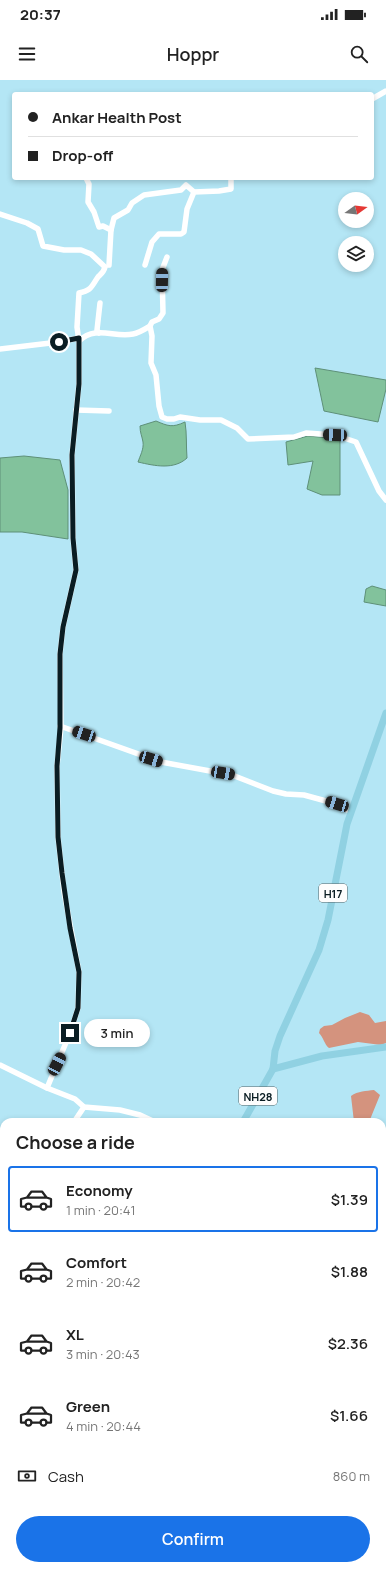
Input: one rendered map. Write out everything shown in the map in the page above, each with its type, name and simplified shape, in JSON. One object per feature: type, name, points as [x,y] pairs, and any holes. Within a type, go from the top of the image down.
[{"type":"main road","name":"H17","points":[[272,1069],[275,1051],[280,1036],[319,950],[328,920],[347,824],[386,713]]},
{"type":"main road","name":"NH28","points":[[246,1118],[272,1069],[322,1056],[386,1047]]},
{"type":"street","points":[[374,98],[386,91]]},
{"type":"street","points":[[87,180],[88,202],[94,212],[99,227],[104,226],[111,230]]},
{"type":"street","points":[[109,265],[111,230],[114,218],[128,210],[132,203],[144,195],[181,190],[186,185],[194,192],[231,189],[231,180]]},
{"type":"street","points":[[145,265],[152,242],[159,234],[181,234],[184,232],[187,209],[194,192]]},
{"type":"street","points":[[0,214],[27,222],[38,229],[43,246],[64,250],[82,250],[91,254],[105,267],[105,270],[97,278],[92,287],[79,293],[77,327],[79,340],[79,384],[72,455],[73,538],[76,570],[63,627],[60,654],[60,726],[57,766],[58,837],[64,892],[79,972],[78,1008],[70,1033],[47,1088]]},
{"type":"street","points":[[0,348],[79,340],[89,334],[133,334],[150,326],[152,322],[159,319],[163,313],[162,270],[167,257]]},
{"type":"street","points":[[99,333],[97,330],[100,303]]},
{"type":"street","points":[[150,326],[152,336],[151,363],[156,375],[159,406],[162,417],[174,419],[180,417],[200,420],[221,420],[237,428],[248,439],[294,437],[306,433],[335,435],[356,442],[379,491],[384,500],[386,500]]},
{"type":"street","points":[[76,410],[109,411]]},
{"type":"street","points":[[60,726],[161,762],[232,775],[273,791],[286,794],[304,795],[337,804],[351,812]]},
{"type":"street","points":[[0,1065],[47,1088],[75,1099],[84,1107],[120,1110],[146,1118]]},
{"type":"street","points":[[77,1118],[84,1107]]},
{"type":"shaded area","points":[[315,368],[386,380],[386,389],[378,422],[324,411]]},
{"type":"shaded area","points":[[156,421],[170,426],[185,422],[187,458],[182,462],[170,466],[164,466],[138,462],[143,445],[140,426]]},
{"type":"shaded area","points":[[308,436],[340,439],[340,495],[322,495],[307,489],[313,461],[288,465],[286,442]]},
{"type":"shaded area","points":[[24,456],[60,460],[68,490],[68,539],[22,532],[0,532],[0,458]]},
{"type":"shaded area","points":[[372,586],[386,590],[386,606],[364,602],[366,589]]},
{"type":"shaded area","points":[[360,1012],[369,1015],[375,1023],[386,1021],[386,1043],[381,1045],[358,1042],[329,1048],[319,1033],[320,1029]]},
{"type":"shaded area","points":[[374,1090],[380,1095],[371,1118],[354,1118],[351,1096],[359,1092]]},
{"type":"route","points":[[59,342],[79,338],[79,384],[72,455],[73,538],[76,570],[63,627],[60,654],[60,728],[57,766],[58,837],[64,892],[79,972],[78,1008],[70,1033]]}]
